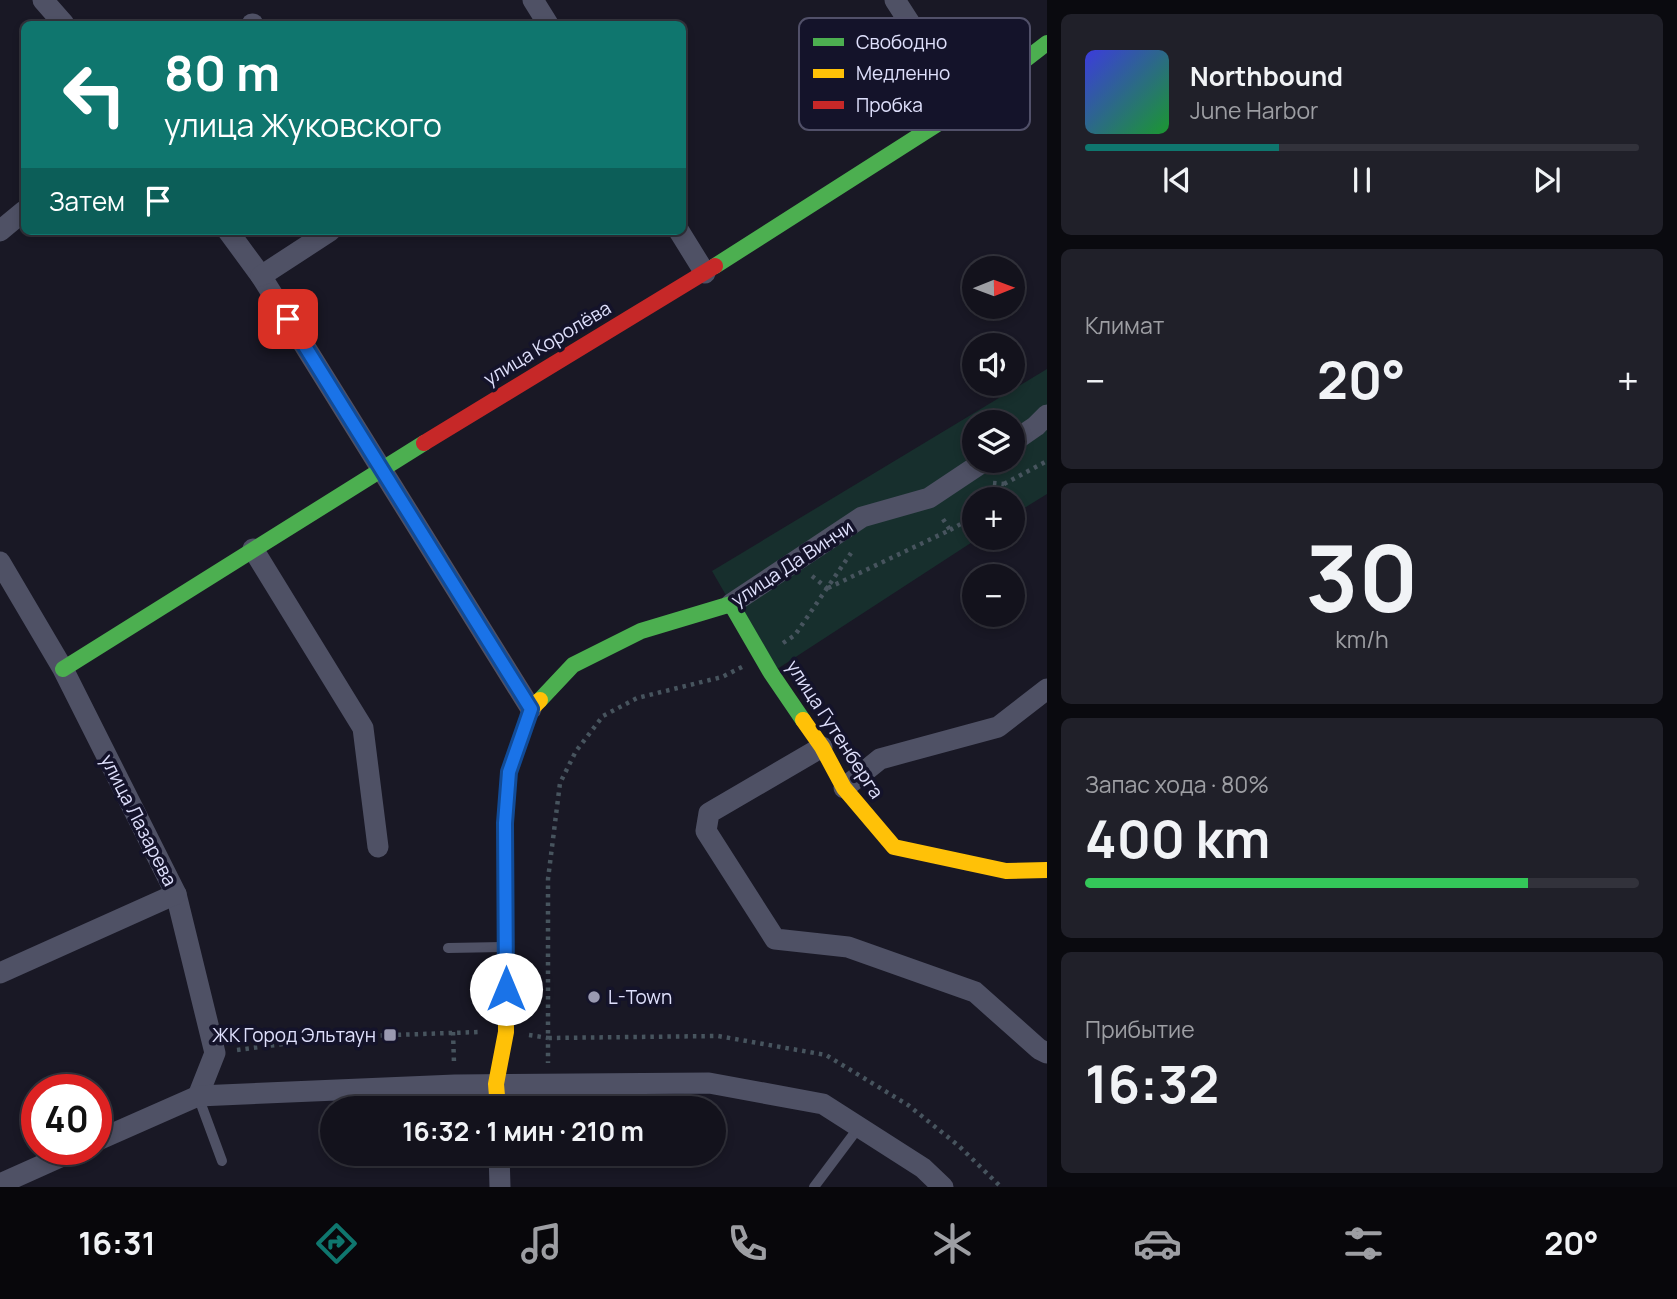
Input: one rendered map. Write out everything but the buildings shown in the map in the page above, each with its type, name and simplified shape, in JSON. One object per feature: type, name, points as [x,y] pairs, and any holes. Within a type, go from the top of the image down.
[{"type":"street","points":[[43,0],[61,21]]},
{"type":"street","points":[[533,0],[546,21]]},
{"type":"street","points":[[895,0],[907,18]]},
{"type":"street","name":"улица Королёва","points":[[1030,57],[1047,44]]},
{"type":"street","name":"улица Королёва","points":[[63,669],[463,418],[705,273],[928,130]]},
{"type":"street","points":[[0,231],[21,214]]},
{"type":"street","points":[[231,235],[261,276],[531,709]]},
{"type":"street","points":[[261,276],[324,235]]},
{"type":"street","points":[[681,235],[705,273]]},
{"type":"street","points":[[1025,434],[1047,415]]},
{"type":"street","name":"улица Да Винчи","points":[[497,1096],[496,1084],[506,1031],[505,823],[509,772],[531,709],[573,665],[641,631],[731,604],[862,517],[929,498],[966,473]]},
{"type":"street","points":[[253,549],[363,728],[379,847]]},
{"type":"street","name":"улица Лазарева","points":[[0,562],[63,669],[176,894],[215,1053]]},
{"type":"street","name":"улица Гутенберга","points":[[731,604],[764,656],[771,673],[822,747],[844,788],[894,847],[1006,871],[1047,870]]},
{"type":"street","points":[[844,788],[880,759],[998,727],[1047,690]]},
{"type":"street","points":[[822,747],[709,813],[706,831],[775,939],[848,947],[975,992],[1039,1049],[1047,1053]]},
{"type":"street","points":[[0,973],[176,894]]},
{"type":"street","points":[[198,1096],[215,1053]]},
{"type":"street","points":[[112,1134],[198,1096],[496,1084],[709,1083],[823,1104],[923,1168],[943,1187]]},
{"type":"street","points":[[0,1184],[42,1165]]},
{"type":"street","points":[[499,1166],[500,1187]]},
{"type":"lane","points":[[447,948],[506,947]]},
{"type":"lane","points":[[198,1096],[222,1161]]},
{"type":"lane","points":[[814,1187],[859,1127]]},
{"type":"path","points":[[1004,484],[1047,461]]},
{"type":"path","points":[[929,498],[950,530]]},
{"type":"path","points":[[548,1038],[548,879],[560,783],[576,751],[603,716],[637,698],[722,677],[764,656],[794,635],[828,589],[962,523]]},
{"type":"path","points":[[215,1053],[337,1037],[506,1031],[548,1038],[718,1036],[826,1055],[908,1105],[959,1146],[1001,1187]]},
{"type":"green space","points":[[1047,369],[1047,494],[1025,508],[1025,487],[962,487],[962,549],[771,673],[712,571],[962,420],[962,473],[1025,473],[1025,410],[979,410],[1002,396],[1025,396],[1025,382]]},
{"type":"traffic: fast","points":[[1030,56],[1047,43]]},
{"type":"traffic: fast","points":[[715,266],[928,130]]},
{"type":"traffic: fast","points":[[63,669],[424,443]]},
{"type":"traffic: fast","points":[[540,700],[573,665],[641,631],[731,604],[771,673],[803,720]]},
{"type":"traffic: slow","points":[[497,1096],[496,1084],[506,1032],[505,823],[509,772],[531,709],[540,700]]},
{"type":"traffic: slow","points":[[803,720],[822,747],[844,788],[894,847],[1006,871],[1047,870]]},
{"type":"traffic: jam","points":[[424,443],[715,266]]},
{"type":"place","name":"L-Town","points":[[594,997]]},
{"type":"place","name":"ЖК Город Эльтаун","points":[[390,1035]]},
{"type":"route","points":[[288,319],[531,709],[509,772],[505,823],[506,989]]}]
